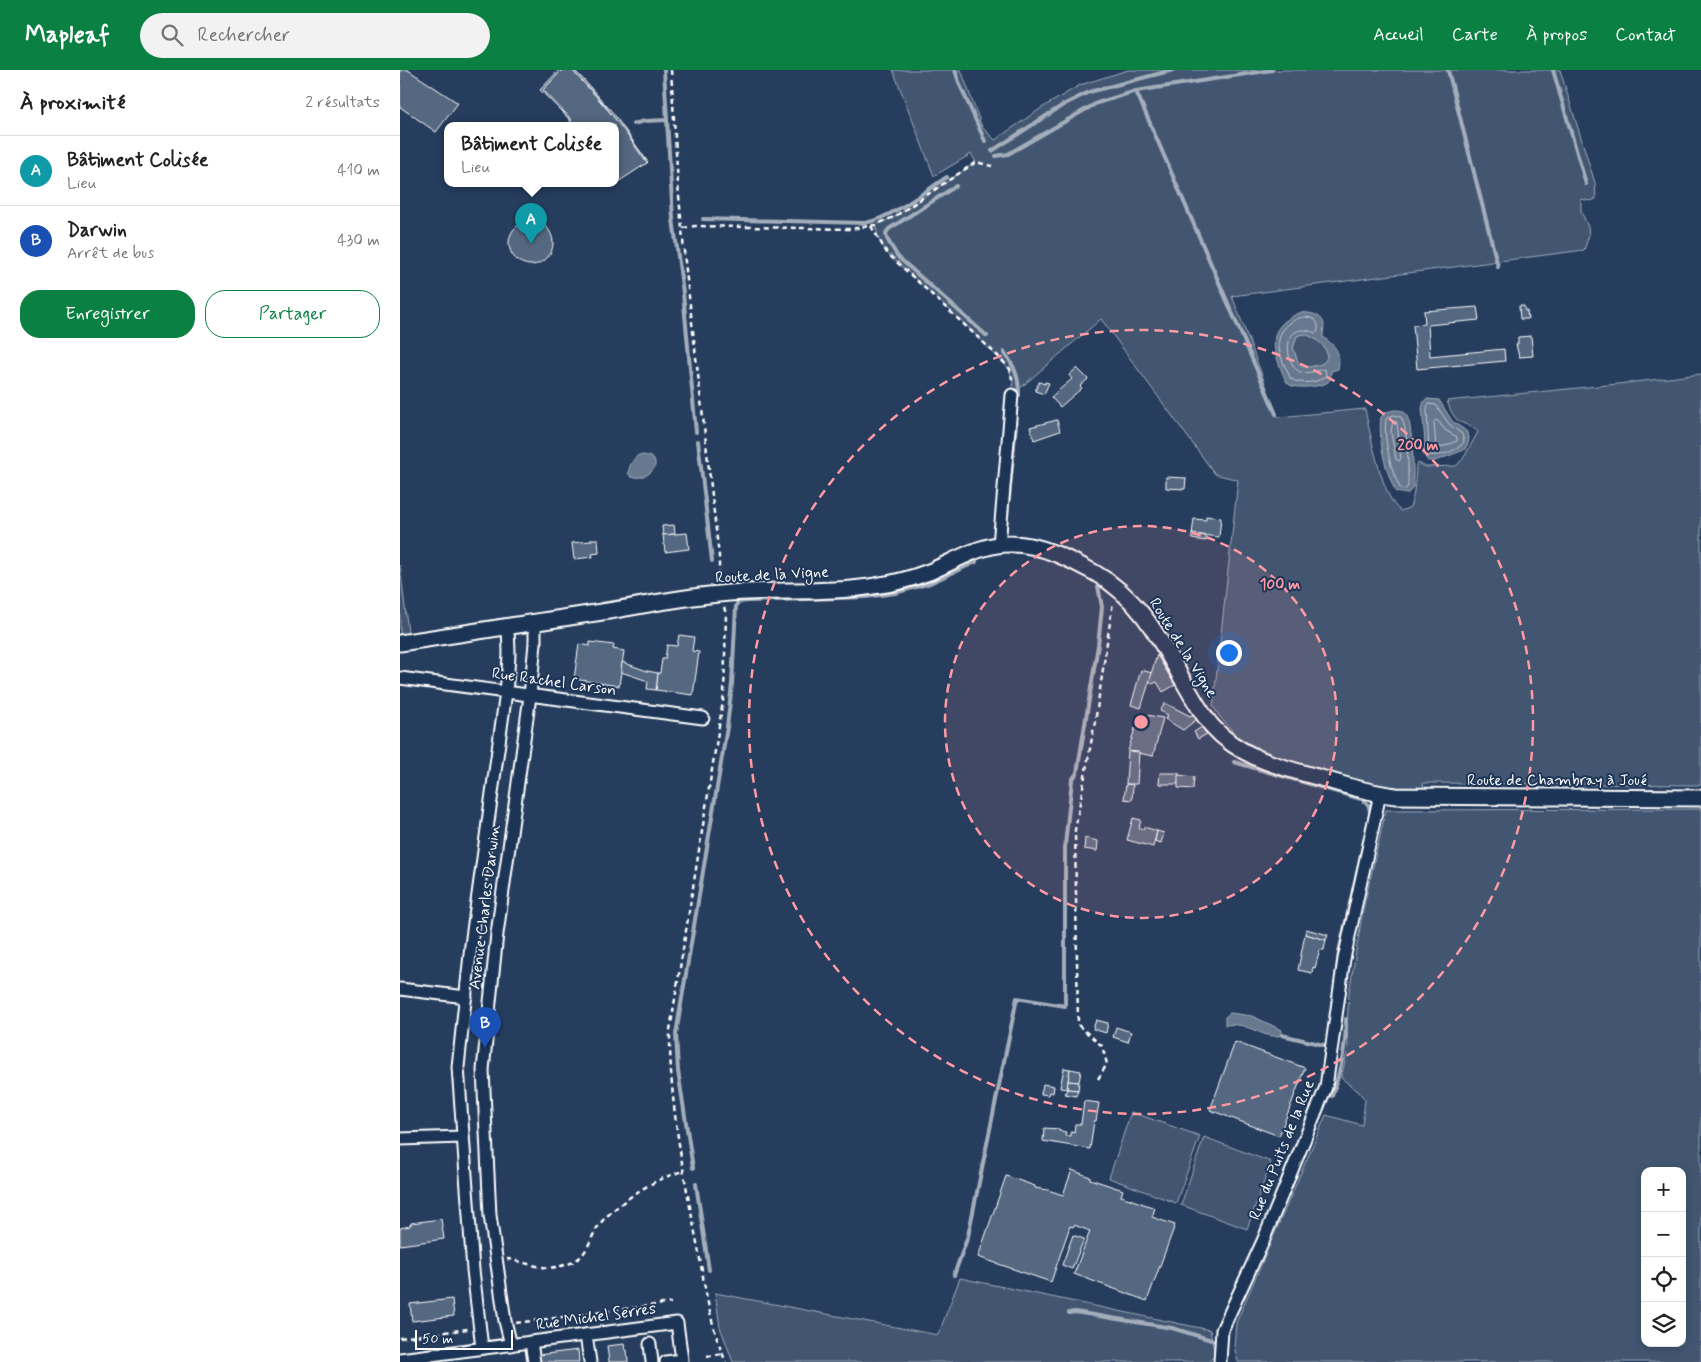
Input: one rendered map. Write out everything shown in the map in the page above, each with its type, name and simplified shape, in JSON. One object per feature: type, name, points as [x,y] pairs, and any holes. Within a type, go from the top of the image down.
[{"type":"street","points":[[999,545],[1012,395]]},
{"type":"street","name":"Route de la Vigne","points":[[535,622],[721,593],[822,591],[880,585],[909,579],[968,554],[999,545],[1011,544],[1038,548],[1077,564],[1115,586],[1129,597],[1143,613],[1197,705],[1211,724],[1234,746],[1272,764],[1380,794],[1413,797]]},
{"type":"street","points":[[400,643],[535,622]]},
{"type":"street","name":"Avenue Charles Darwin","points":[[511,1345],[506,1324],[490,1215],[483,1070],[497,934],[530,696],[535,622]]},
{"type":"street","name":"Avenue Charles Darwin","points":[[482,1348],[473,1270],[458,1067],[472,935],[506,692],[509,660],[507,626]]},
{"type":"street","name":"Rue Rachel Carson","points":[[400,678],[704,718]]},
{"type":"street","name":"Rue du Puits de la Rue","points":[[1220,1362],[1222,1330],[1263,1241],[1326,1087],[1344,959],[1380,794]]},
{"type":"street","name":"Route de Chambray à Joué","points":[[1413,797],[1701,798]]},
{"type":"street","points":[[400,989],[466,997]]},
{"type":"street","points":[[400,1139],[463,1136]]},
{"type":"street","name":"Rue Michel Serres","points":[[401,1360],[461,1356],[482,1348],[677,1323],[682,1360],[666,1362]]},
{"type":"street","points":[[586,1335],[590,1362]]},
{"type":"street","points":[[531,1342],[534,1362]]},
{"type":"street","points":[[650,1344],[652,1362]]},
{"type":"path","points":[[671,70],[678,185],[687,280],[719,556],[718,578],[726,614],[724,695],[670,1030],[670,1068],[683,1171],[714,1329],[726,1362]]},
{"type":"path","points":[[683,228],[695,226],[851,229],[871,226],[894,216],[976,162],[992,166]]},
{"type":"path","points":[[871,226],[887,253],[964,323],[1010,369],[1013,382],[1012,395]]},
{"type":"path","points":[[1098,1079],[1107,1064],[1102,1046],[1078,1025],[1075,830],[1096,716],[1115,586]]},
{"type":"path","points":[[496,1257],[540,1267],[555,1268],[578,1260],[586,1252],[595,1230],[616,1208],[647,1185],[683,1171]]},
{"type":"path","points":[[506,1324],[671,1302]]},
{"type":"path","points":[[400,1338],[480,1328]]},
{"type":"path","points":[[707,1356],[723,1354]]},
{"type":"shaded area","points":[[893,70],[961,70],[982,127],[995,140],[1040,109],[1080,85],[1128,70],[1560,70],[1595,183],[1596,199],[1590,201],[1581,199],[1581,211],[1588,227],[1589,235],[1584,250],[1232,296],[1278,417],[1365,409],[1373,448],[1383,480],[1394,505],[1401,511],[1410,507],[1418,463],[1426,467],[1456,466],[1463,459],[1478,432],[1456,419],[1447,401],[1701,374],[1701,785],[1423,783],[1424,790],[1386,788],[1284,759],[1258,749],[1238,737],[1213,706],[1238,480],[1215,474],[1101,319],[1012,395],[1013,382],[1009,369],[964,323],[887,253],[879,240],[875,225],[894,217],[976,162],[971,154],[934,176]]},
{"type":"shaded area","points":[[1302,334],[1315,339],[1325,348],[1327,359],[1323,363],[1309,367],[1299,365],[1293,348],[1297,336]]},
{"type":"shaded area","points":[[400,565],[409,641],[400,644]]},
{"type":"shaded area","points":[[1701,809],[1701,1362],[1238,1362],[1234,1346],[1236,1323],[1326,1115],[1362,1125],[1365,1100],[1359,1092],[1341,1078],[1348,1049],[1349,993],[1363,910],[1386,810]]},
{"type":"shaded area","points":[[1131,1112],[1200,1136],[1176,1203],[1109,1178]]},
{"type":"shaded area","points":[[1204,1137],[1271,1162],[1247,1229],[1181,1205]]},
{"type":"shaded area","points":[[960,1278],[1210,1330],[1215,1356],[1208,1362],[733,1362],[720,1327],[715,1293],[938,1335]]},
{"type":"water","points":[[1299,313],[1306,313],[1317,315],[1322,320],[1324,324],[1323,337],[1334,347],[1339,358],[1338,369],[1331,371],[1330,378],[1325,384],[1298,387],[1288,384],[1285,380],[1277,359],[1274,343],[1278,329],[1289,318]],"holes":[[[1302,334],[1308,335],[1325,348],[1327,359],[1315,366],[1305,367],[1299,365],[1293,348],[1297,336]]]},
{"type":"water","points":[[1427,399],[1439,400],[1452,421],[1466,431],[1469,437],[1468,444],[1464,450],[1435,461],[1428,461],[1423,454],[1425,442],[1422,408],[1424,401]]},
{"type":"water","points":[[1394,410],[1405,413],[1410,427],[1413,488],[1407,494],[1396,492],[1386,465],[1382,445],[1381,417],[1386,412]]},
{"type":"water","points":[[639,455],[648,456],[653,459],[654,467],[646,475],[631,477],[628,473],[630,467],[633,460]]},
{"type":"water","points":[[1230,1013],[1252,1016],[1282,1030],[1282,1035],[1271,1036],[1243,1026],[1225,1025],[1225,1017]]},
{"type":"building","points":[[400,70],[408,70],[458,103],[436,132],[400,107]]},
{"type":"building","points":[[559,70],[562,70],[543,90],[571,121],[540,90]]},
{"type":"building","points":[[562,70],[572,70],[618,122],[570,122],[572,120],[543,90]]},
{"type":"building","points":[[572,70],[583,79],[613,113],[647,163],[619,122]]},
{"type":"building","points":[[619,123],[620,124],[647,163],[619,181]]},
{"type":"building","points":[[527,221],[535,221],[547,227],[553,243],[547,259],[535,265],[527,265],[515,259],[509,247],[509,239],[515,227]]},
{"type":"building","points":[[1519,306],[1524,306],[1528,319],[1520,319]]},
{"type":"building","points":[[1477,307],[1479,320],[1428,325],[1430,356],[1504,349],[1505,361],[1417,369],[1413,325],[1425,324],[1424,311]]},
{"type":"building","points":[[1531,336],[1533,356],[1519,357],[1516,344],[1518,344],[1518,337]]},
{"type":"building","points":[[1077,368],[1088,379],[1080,386],[1082,388],[1060,407],[1051,397],[1072,379],[1069,375]]},
{"type":"building","points":[[1039,382],[1049,383],[1044,394],[1035,391]]},
{"type":"building","points":[[1057,420],[1060,431],[1034,440],[1030,427]]},
{"type":"building","points":[[1166,477],[1186,478],[1185,489],[1166,488]]},
{"type":"building","points":[[1206,516],[1221,518],[1219,537],[1192,534],[1194,519],[1206,520]]},
{"type":"building","points":[[674,525],[675,534],[663,535],[662,526]]},
{"type":"building","points":[[687,533],[689,549],[665,552],[663,535]]},
{"type":"building","points":[[1192,534],[1206,536],[1206,541],[1192,539]]},
{"type":"building","points":[[591,539],[598,539],[599,553],[592,554],[593,557],[574,559],[572,543],[591,541]]},
{"type":"building","points":[[679,635],[694,637],[692,651],[699,652],[693,695],[656,690],[658,673],[660,673],[662,659],[665,659],[667,645],[677,646]]},
{"type":"building","points":[[590,642],[614,645],[613,649],[624,651],[619,686],[574,679],[579,644],[590,646]]},
{"type":"building","points":[[1157,655],[1175,685],[1163,692],[1157,682],[1152,684],[1149,680]]},
{"type":"building","points":[[622,662],[658,673],[656,690],[647,689],[648,681],[621,672]]},
{"type":"building","points":[[1141,670],[1152,673],[1141,708],[1131,705]]},
{"type":"building","points":[[1165,703],[1190,716],[1194,714],[1197,719],[1183,730],[1165,719],[1168,715],[1160,711]]},
{"type":"building","points":[[1147,715],[1163,718],[1153,756],[1128,751],[1135,728],[1143,731]]},
{"type":"building","points":[[1202,727],[1207,734],[1198,739],[1194,732]]},
{"type":"building","points":[[1128,751],[1139,752],[1137,784],[1126,784]]},
{"type":"building","points":[[1160,773],[1179,773],[1178,784],[1159,784]]},
{"type":"building","points":[[1178,775],[1194,777],[1193,789],[1178,788]]},
{"type":"building","points":[[1126,784],[1133,785],[1132,800],[1124,799]]},
{"type":"building","points":[[1133,818],[1141,820],[1139,828],[1143,829],[1144,827],[1157,831],[1153,847],[1127,840]]},
{"type":"building","points":[[1157,831],[1164,833],[1161,843],[1155,841]]},
{"type":"building","points":[[1085,838],[1098,841],[1097,851],[1084,849]]},
{"type":"building","points":[[1306,929],[1328,935],[1326,940],[1305,934]]},
{"type":"building","points":[[1305,934],[1326,940],[1324,950],[1320,950],[1312,973],[1298,970]]},
{"type":"building","points":[[1096,1020],[1108,1023],[1106,1033],[1093,1029]]},
{"type":"building","points":[[1116,1027],[1131,1032],[1128,1042],[1113,1037]]},
{"type":"building","points":[[1235,1042],[1305,1068],[1279,1136],[1210,1110]]},
{"type":"building","points":[[1064,1068],[1070,1069],[1067,1089],[1060,1088]]},
{"type":"building","points":[[1070,1069],[1081,1071],[1079,1082],[1068,1081]]},
{"type":"building","points":[[1068,1081],[1079,1082],[1078,1090],[1067,1089]]},
{"type":"building","points":[[1043,1084],[1054,1086],[1053,1093],[1049,1092],[1048,1095],[1041,1094]]},
{"type":"building","points":[[1067,1089],[1078,1090],[1076,1096],[1065,1094]]},
{"type":"building","points":[[1084,1101],[1099,1103],[1090,1149],[1043,1141],[1044,1128],[1059,1129],[1059,1131],[1066,1132],[1065,1136],[1071,1136],[1071,1132],[1074,1133],[1075,1124],[1081,1124]]},
{"type":"building","points":[[1072,1170],[1090,1177],[1090,1179],[1123,1190],[1121,1196],[1155,1208],[1152,1217],[1175,1225],[1147,1301],[1074,1274],[1090,1231],[1074,1225],[1073,1227],[1070,1226],[1051,1282],[978,1257],[1006,1176],[1035,1186],[1035,1188],[1063,1195]]},
{"type":"building","points":[[441,1219],[444,1239],[400,1245],[400,1228],[410,1226],[411,1223]]},
{"type":"building","points":[[1073,1235],[1084,1239],[1072,1269],[1062,1265]]},
{"type":"building","points":[[452,1299],[454,1316],[412,1321],[410,1304]]},
{"type":"building","points":[[624,1344],[625,1350],[627,1350],[628,1362],[609,1362],[607,1346]]},
{"type":"building","points":[[578,1350],[579,1362],[539,1362],[538,1355]]},
{"type":"waterway","points":[[664,70],[673,219],[683,293],[696,432]]},
{"type":"waterway","points":[[955,70],[985,141]]},
{"type":"waterway","points":[[992,151],[1063,105],[1089,92],[1173,70]]},
{"type":"waterway","points":[[996,156],[1008,154],[1097,103],[1136,91],[1272,70]]},
{"type":"waterway","points":[[1448,70],[1498,267]]},
{"type":"waterway","points":[[1553,70],[1586,184]]},
{"type":"waterway","points":[[1136,91],[1276,414]]},
{"type":"waterway","points":[[633,124],[645,121],[667,120]]},
{"type":"waterway","points":[[703,219],[865,223],[896,211],[947,177]]},
{"type":"waterway","points":[[956,186],[889,229],[886,233],[887,239],[898,257],[987,336]]},
{"type":"waterway","points":[[1004,352],[1016,372],[1019,395]]},
{"type":"waterway","points":[[1009,498],[1016,424]]},
{"type":"waterway","points":[[698,441],[712,561]]},
{"type":"waterway","points":[[693,1168],[678,1071],[676,1034],[727,727],[732,684],[736,606],[738,602],[748,601],[865,597],[895,593],[930,583],[976,562]]},
{"type":"waterway","points":[[741,584],[752,584]]},
{"type":"waterway","points":[[954,1275],[968,1236],[1017,998],[1065,1006],[1065,845],[1072,780],[1077,773],[1098,645],[1102,607],[1098,586]]},
{"type":"waterway","points":[[601,604],[646,597]]},
{"type":"waterway","points":[[475,624],[588,607]]},
{"type":"waterway","points":[[1234,762],[1361,799],[1369,806],[1370,815],[1339,952],[1336,979]]},
{"type":"waterway","points":[[1332,1096],[1342,1058],[1346,1019]]},
{"type":"waterway","points":[[1282,1035],[1328,1046]]},
{"type":"waterway","points":[[696,1184],[709,1270]]},
{"type":"waterway","points":[[1069,1313],[1075,1312],[1172,1328],[1215,1341],[1217,1344]]},
{"type":"place","name":"Bâtiment Colisée","points":[[531,244]]},
{"type":"place","name":"Darwin","points":[[485,1048]]}]
